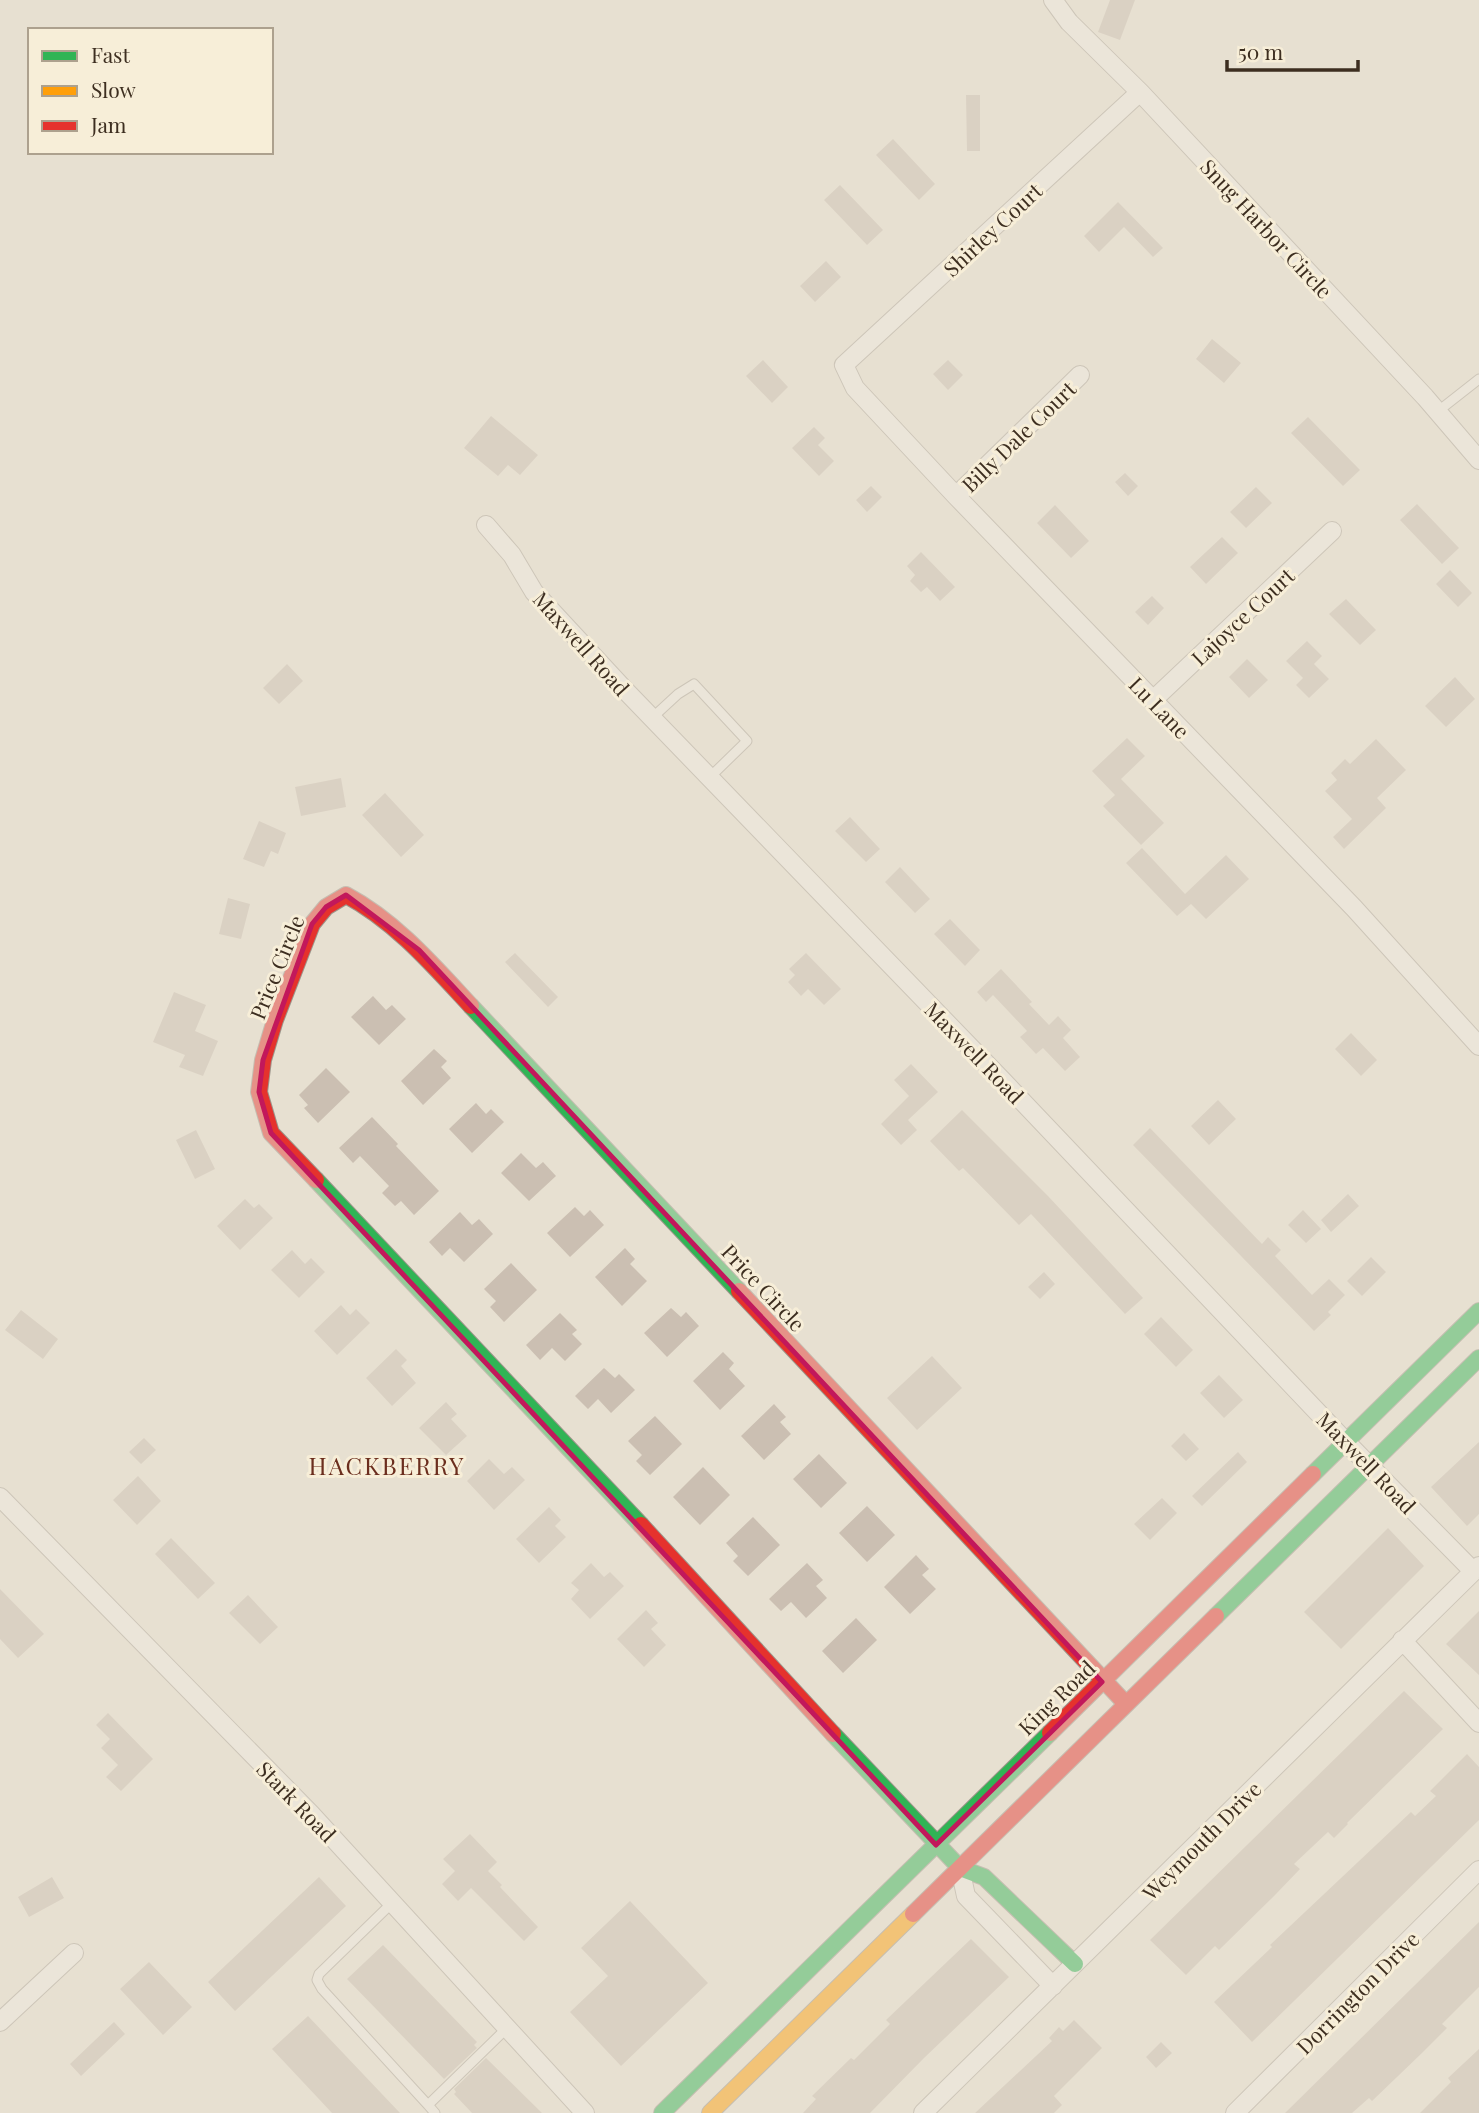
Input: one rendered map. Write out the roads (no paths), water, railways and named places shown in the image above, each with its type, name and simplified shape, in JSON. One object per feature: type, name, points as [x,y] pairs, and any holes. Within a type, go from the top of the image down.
[{"type":"street","name":"Snug Harbor Circle","points":[[1053,0],[1069,22],[1140,92],[1479,460]]},
{"type":"street","name":"Shirley Court","points":[[844,365],[1140,92]]},
{"type":"street","name":"Lu Lane","points":[[844,365],[855,388],[1354,908],[1479,1046]]},
{"type":"street","name":"Billy Dale Court","points":[[956,496],[1080,375]]},
{"type":"street","name":"Maxwell Road","points":[[486,525],[512,555],[534,592],[652,718],[1003,1080],[1345,1441],[1476,1569]]},
{"type":"street","name":"Lajoyce Court","points":[[1153,700],[1332,531]]},
{"type":"street","name":"Price Circle","points":[[936,1845],[593,1473],[271,1133],[260,1092],[263,1060],[275,1020],[312,924],[326,907],[346,895],[365,905],[419,950],[1102,1682],[1126,1704]]},
{"type":"street","name":"King Road","points":[[710,2113],[852,1951],[936,1845],[1479,1311]]},
{"type":"street","name":"King Road","points":[[662,2113],[852,1951],[960,1868],[1479,1357]]},
{"type":"street","name":"Stark Road","points":[[0,1497],[311,1814],[584,2113]]},
{"type":"street","name":"Weymouth Drive","points":[[923,2113],[1476,1569]]},
{"type":"street","points":[[1402,1640],[1479,1723]]},
{"type":"street","points":[[936,1845],[960,1868],[984,1877],[1076,1964]]},
{"type":"street","points":[[960,1868],[966,1896],[1054,1986]]},
{"type":"street","name":"Dorrington Drive","points":[[1235,2113],[1479,1870]]},
{"type":"street","points":[[0,2022],[74,1953]]},
{"type":"lane","points":[[1437,412],[1479,379]]},
{"type":"lane","points":[[652,718],[678,694],[694,684],[747,741],[709,778]]},
{"type":"lane","points":[[392,1903],[319,1974],[317,1980],[322,1989],[435,2113]]},
{"type":"lane","points":[[428,2105],[507,2028]]},
{"type":"district","name":"HACKBERRY","points":[[387,1465]]}]
